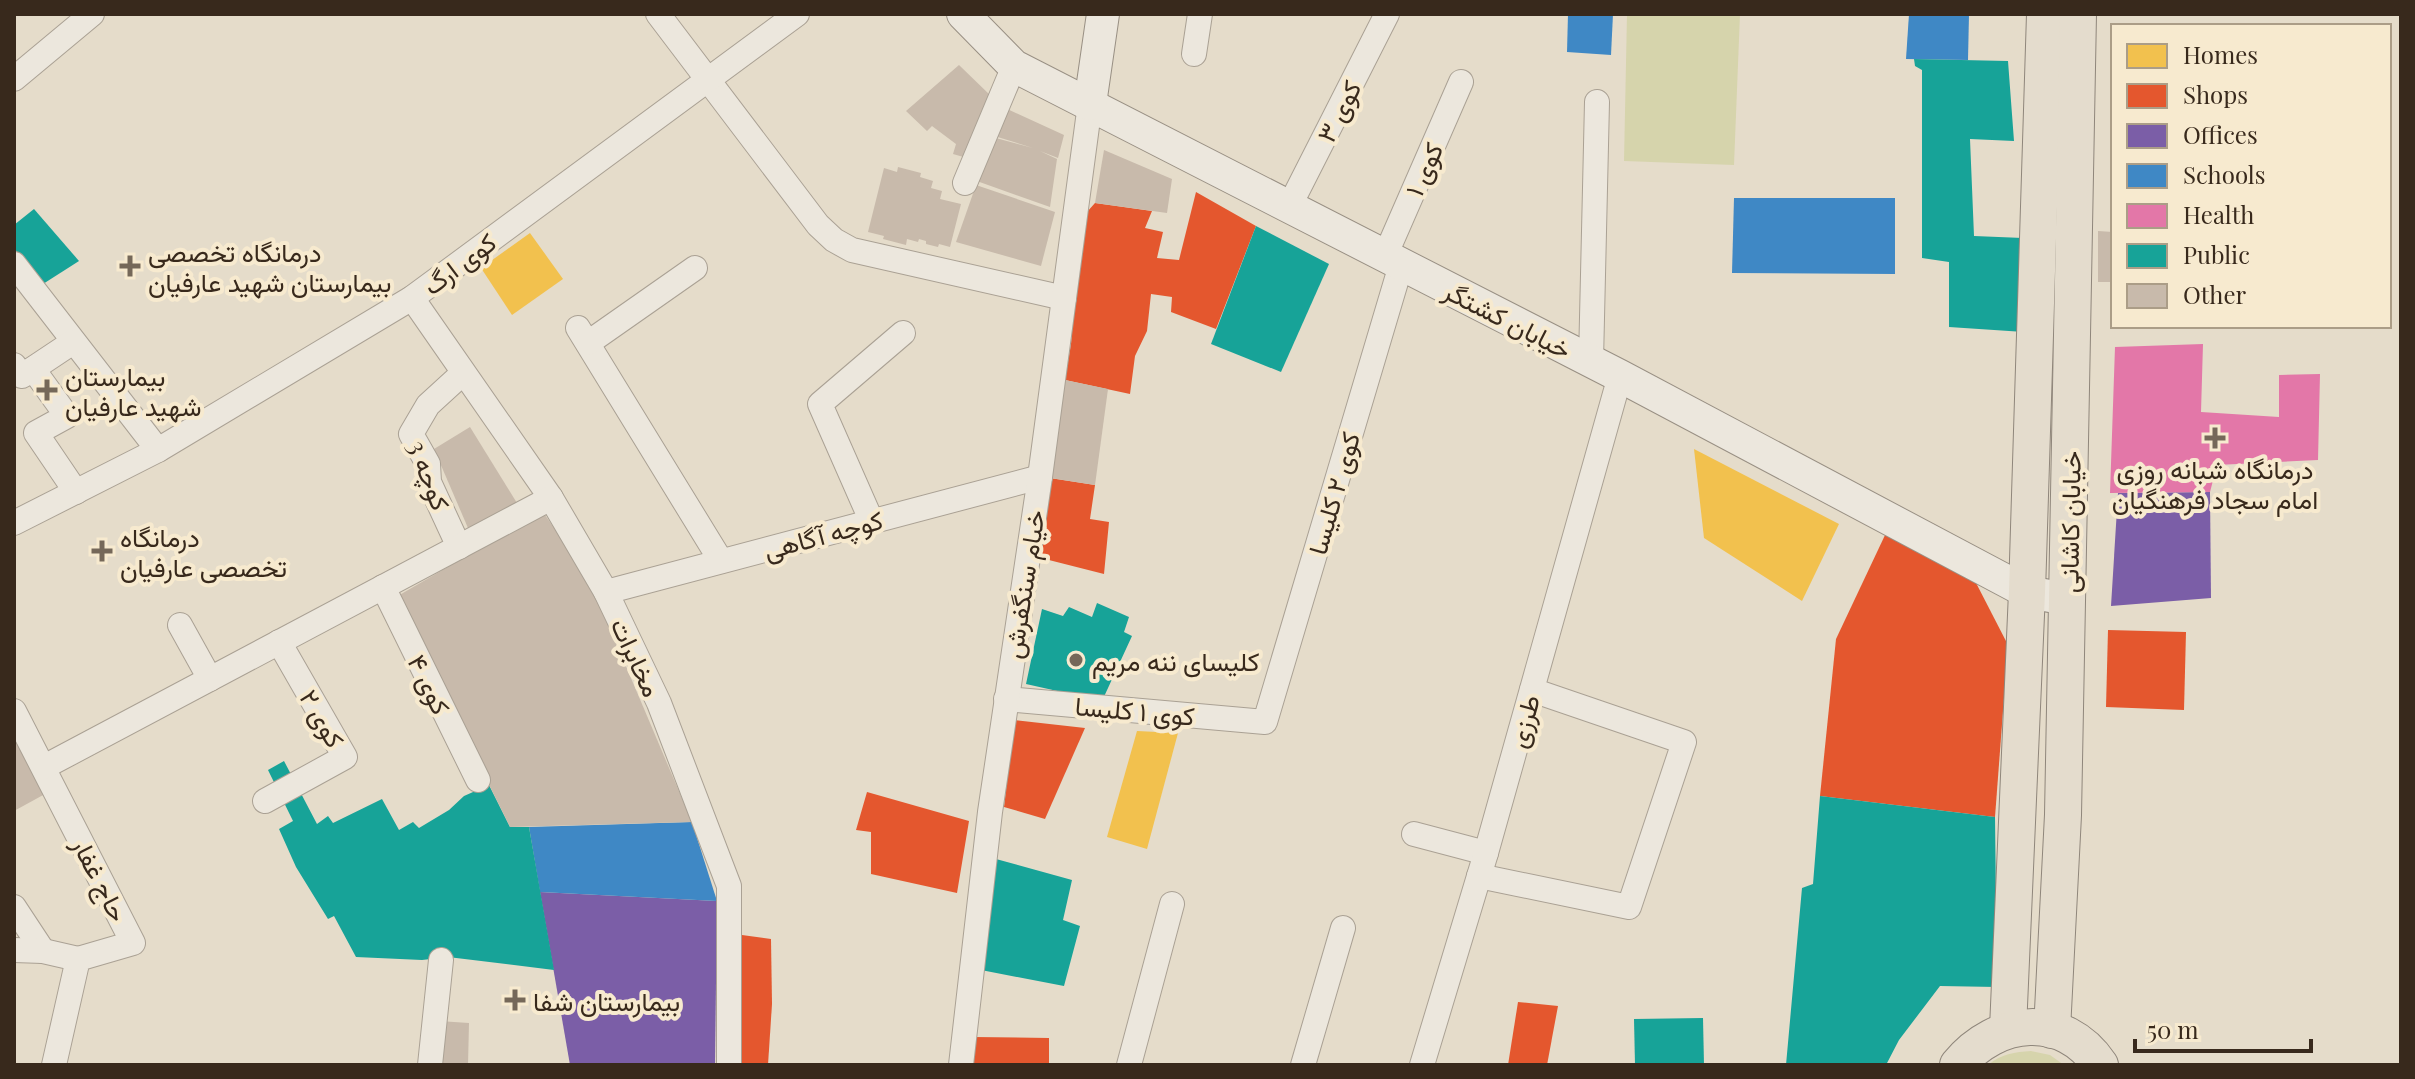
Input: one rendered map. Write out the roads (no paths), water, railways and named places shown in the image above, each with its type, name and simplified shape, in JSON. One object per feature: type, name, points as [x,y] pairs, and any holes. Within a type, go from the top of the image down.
[{"type":"main road","points":[[2008,1029],[2027,592],[2045,14]]},
{"type":"main road","name":"خیابان کاشانی","points":[[2052,1030],[2063,815],[2078,14]]},
{"type":"main road","points":[[1958,1065],[1987,1038],[2008,1029],[2030,1027],[2052,1030],[2070,1037],[2085,1047],[2100,1065]]},
{"type":"street","points":[[14,79],[92,14]]},
{"type":"street","points":[[658,14],[818,225],[834,240],[852,250],[1064,298]]},
{"type":"street","name":"کوی ارگ","points":[[14,523],[158,450],[412,298],[797,14]]},
{"type":"street","name":"خیابان کشتگر","points":[[963,14],[1014,66],[1620,376],[2027,592],[2067,599]]},
{"type":"street","points":[[1090,104],[1103,14]]},
{"type":"street","points":[[1194,54],[1200,14]]},
{"type":"street","name":"کوی ۳","points":[[1289,207],[1387,14]]},
{"type":"street","points":[[965,183],[1014,66]]},
{"type":"street","name":"کوی ۱","points":[[1393,260],[1461,82]]},
{"type":"street","points":[[1591,361],[1597,102]]},
{"type":"street","name":"خیام سنگفرش","points":[[961,1065],[990,812],[1040,477],[1090,104]]},
{"type":"street","name":"کوی ۲ کلیسا","points":[[1265,722],[1393,260]]},
{"type":"street","points":[[14,264],[158,450]]},
{"type":"street","points":[[695,268],[583,335],[721,561]]},
{"type":"street","name":"مخابرات","points":[[412,298],[551,498],[606,592],[659,703],[729,886],[729,1065]]},
{"type":"street","points":[[872,522],[820,404],[903,333]]},
{"type":"street","points":[[73,342],[21,373],[67,416],[36,433],[76,492]]},
{"type":"street","name":"کوچه 3","points":[[459,547],[429,482],[428,464],[411,434],[428,405],[463,373]]},
{"type":"street","name":"طرزی","points":[[1422,1065],[1482,865],[1620,376]]},
{"type":"street","name":"کوچه آگاهی","points":[[606,592],[1040,477]]},
{"type":"street","points":[[44,767],[551,498]]},
{"type":"street","name":"کوی ۴","points":[[383,587],[478,780]]},
{"type":"street","points":[[180,625],[210,679]]},
{"type":"street","name":"کوی ۲","points":[[265,801],[345,757],[279,642]]},
{"type":"street","points":[[1414,834],[1482,865],[1629,907],[1684,742],[1532,690]]},
{"type":"street","name":"کوی ۱ کلیسا","points":[[1006,699],[1265,722]]},
{"type":"street","name":"حاج غفار","points":[[14,711],[133,943],[78,959]]},
{"type":"street","points":[[1129,1065],[1172,904]]},
{"type":"street","points":[[14,907],[43,951]]},
{"type":"street","points":[[1303,1065],[1343,928]]},
{"type":"street","points":[[14,950],[43,951],[78,959],[54,1065]]},
{"type":"street","points":[[430,1065],[441,960]]},
{"type":"place","name":"درمانگاه تخصصی بیمارستان شهید عارفیان","points":[[130,266]]},
{"type":"place","name":"بیمارستان شهید عارفیان","points":[[47,390]]},
{"type":"place","name":"درمانگاه شبانه روزی امام سجاد فرهنگیان","points":[[2215,438]]},
{"type":"place","name":"درمانگاه تخصصی عارفیان","points":[[102,551]]},
{"type":"place","name":"کلیسای ننه مریم","points":[[1076,660]]},
{"type":"place","name":"بیمارستان شفا","points":[[515,1000]]}]
